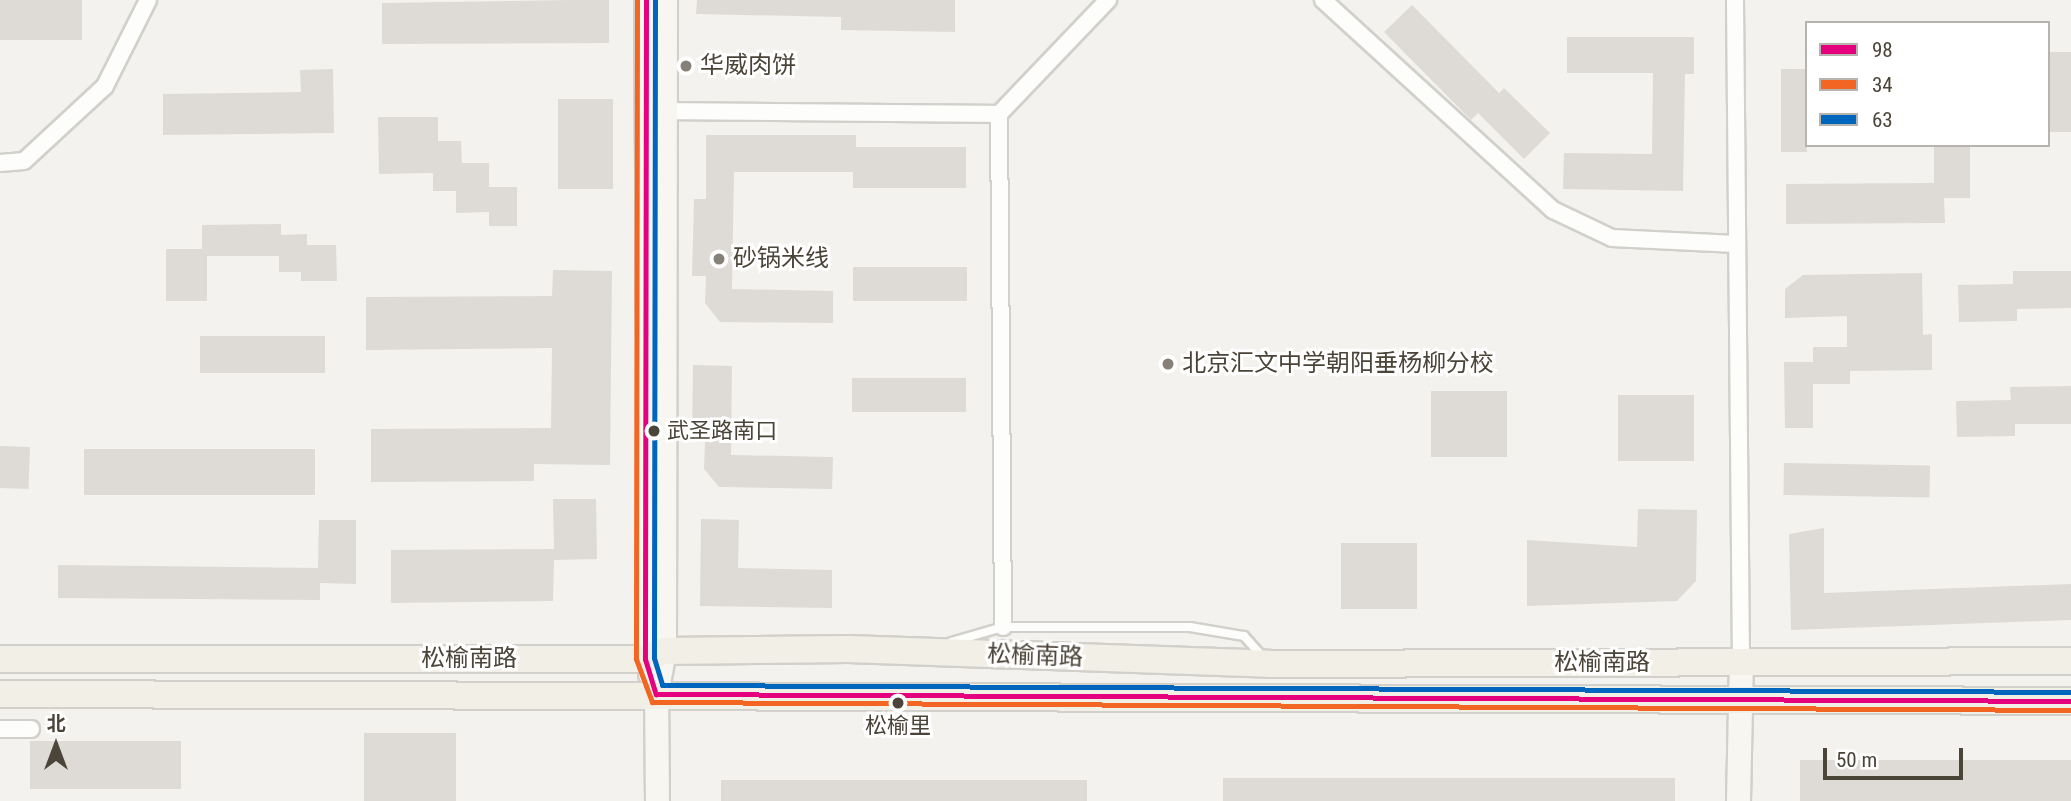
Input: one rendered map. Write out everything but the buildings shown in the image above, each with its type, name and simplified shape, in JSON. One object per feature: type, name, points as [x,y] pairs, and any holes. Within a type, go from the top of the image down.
[{"type":"main road","name":"松榆南路","points":[[0,659],[655,655],[926,650],[1269,664],[2071,661]]},
{"type":"main road","name":"松榆南路","points":[[0,694],[656,694],[1737,702],[2071,701]]},
{"type":"street","points":[[0,163],[24,161],[105,86],[148,0]]},
{"type":"street","points":[[646,0],[657,801]]},
{"type":"street","points":[[655,655],[665,0]]},
{"type":"street","points":[[1003,627],[999,114],[1108,0]]},
{"type":"street","points":[[1323,0],[1553,210],[1612,238],[1736,244]]},
{"type":"street","points":[[1735,0],[1741,662],[1737,702],[1738,801]]},
{"type":"street","points":[[665,111],[999,114]]},
{"type":"street","points":[[0,729],[31,729]]},
{"type":"lane","points":[[926,650],[1003,627],[1190,627],[1244,636],[1269,664]]},
{"type":"transit line","name":"34","points":[[637,0],[636,659],[652,702],[2071,710]]},
{"type":"transit line","name":"98","points":[[646,0],[645,659],[656,694],[2071,701]]},
{"type":"transit line","name":"63","points":[[655,0],[654,658],[662,685],[2071,692]]},
{"type":"place","name":"华威肉饼","points":[[686,66]]},
{"type":"place","name":"砂锅米线","points":[[719,259]]},
{"type":"place","name":"北京汇文中学朝阳垂杨柳分校","points":[[1168,364]]},
{"type":"place","name":"武圣路南口","points":[[654,431]]},
{"type":"place","name":"松榆里","points":[[898,703]]}]
